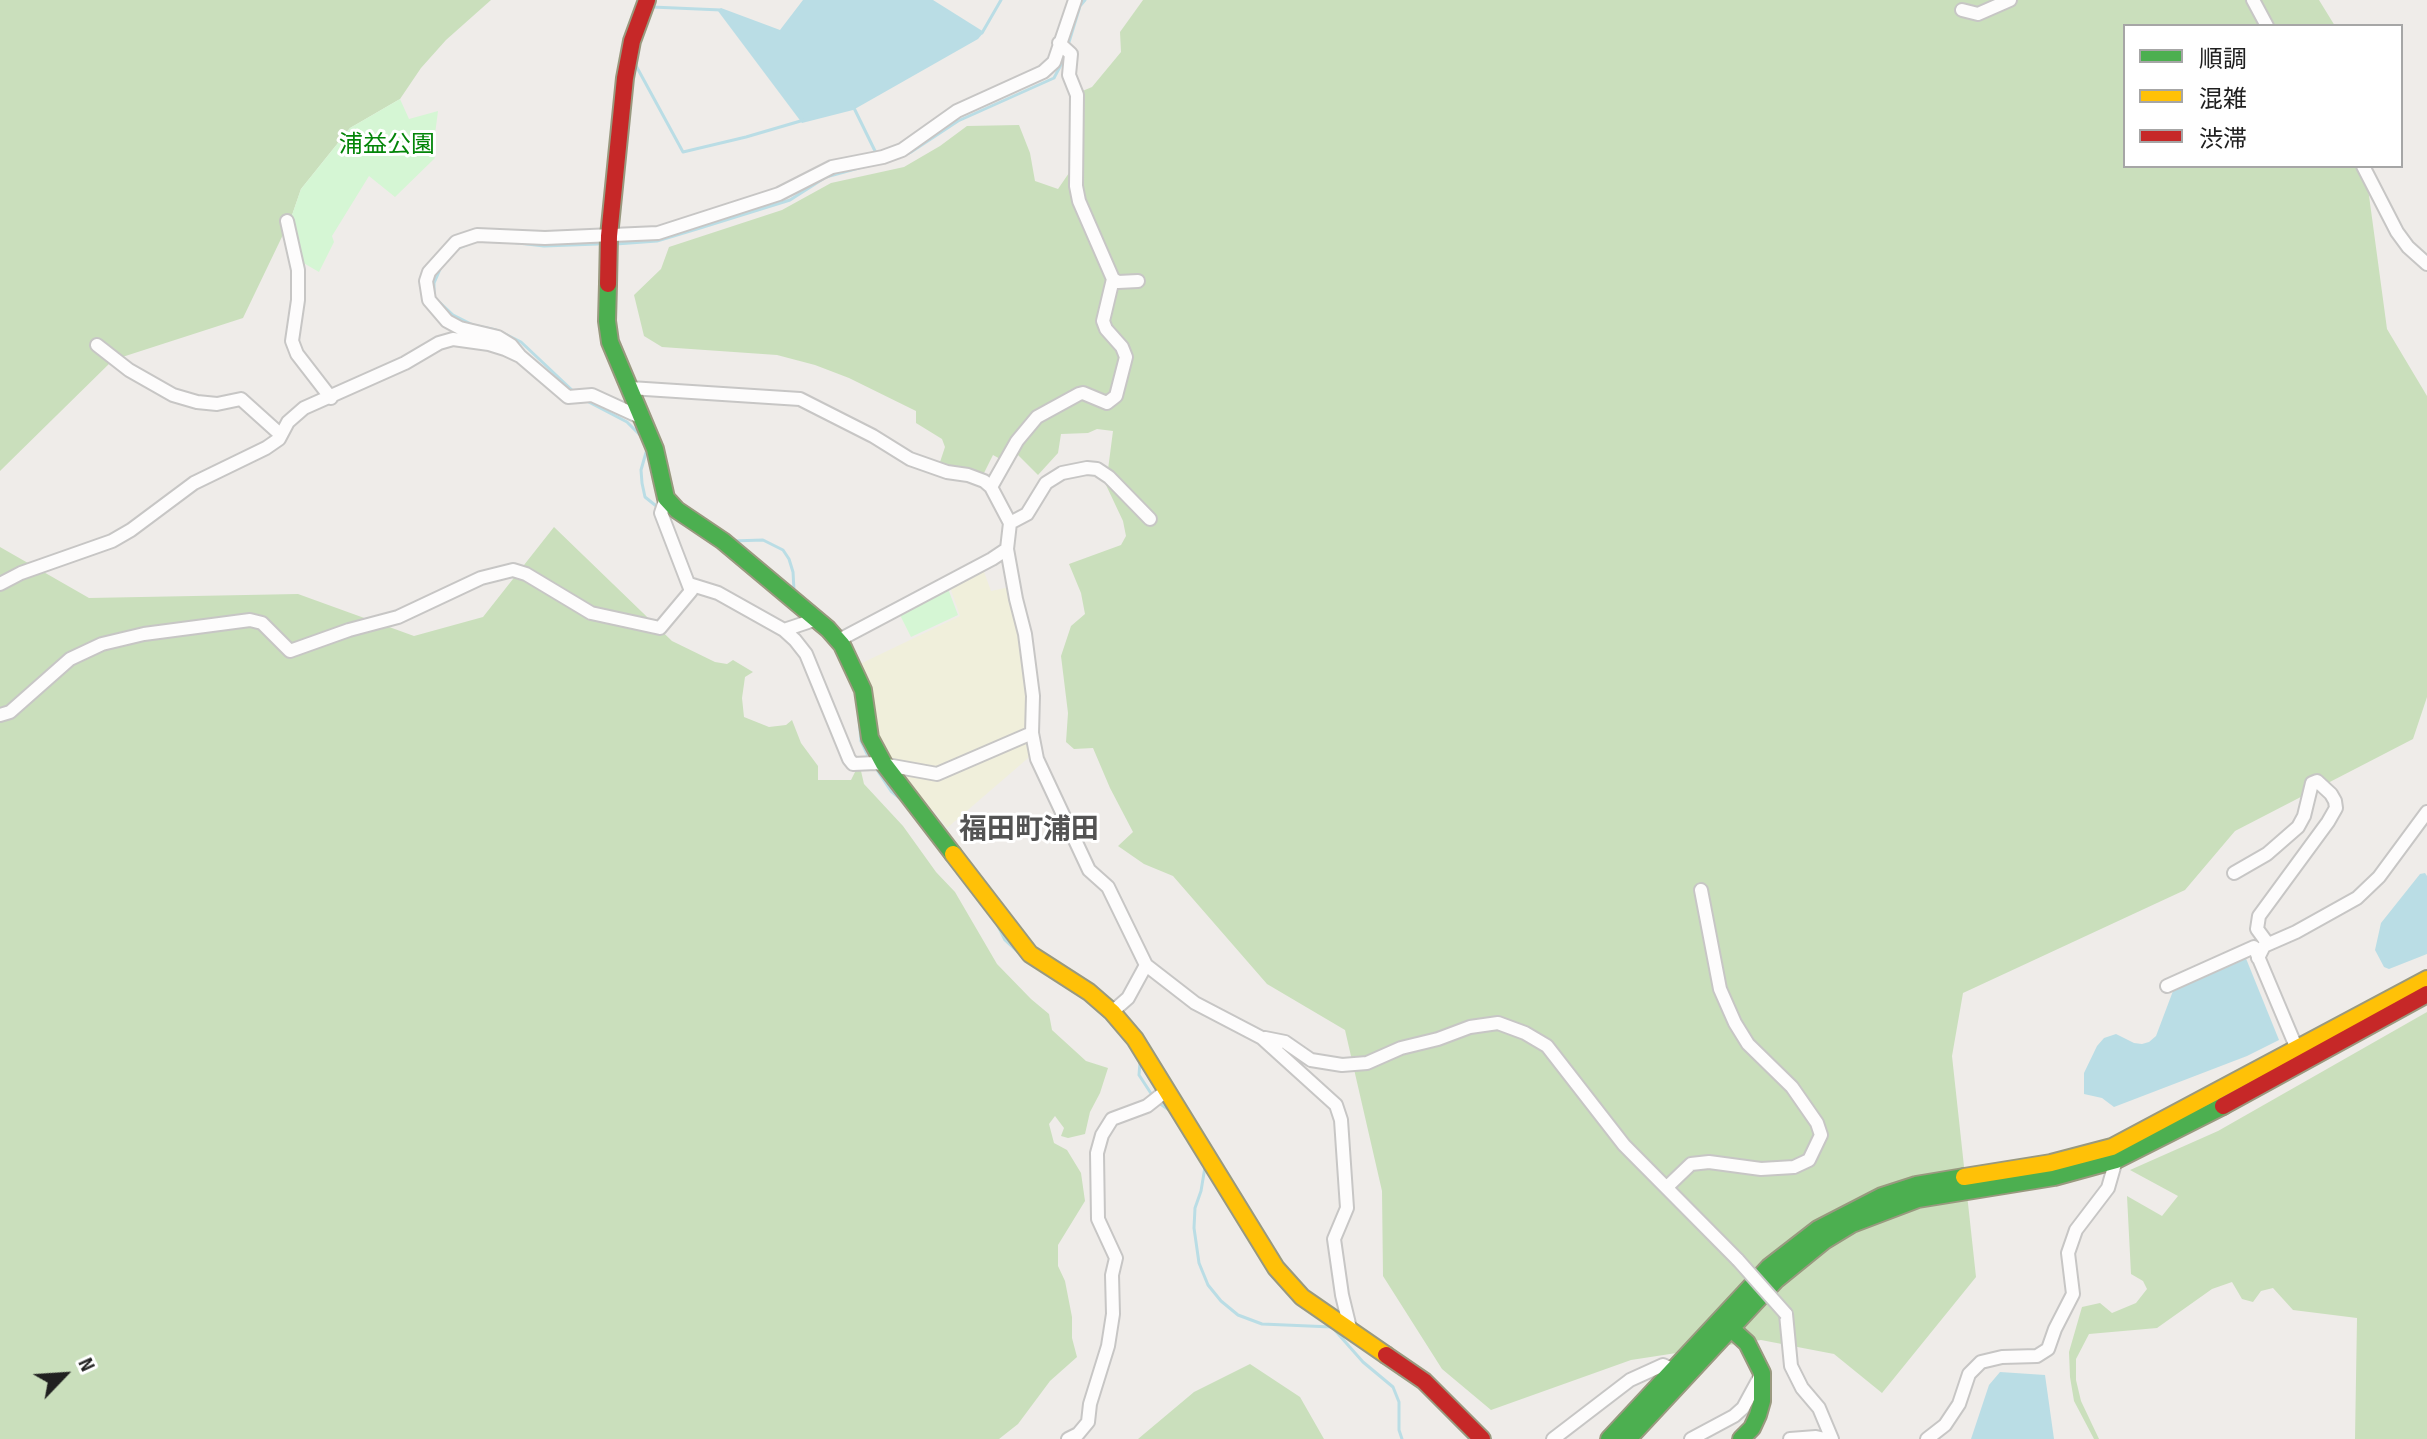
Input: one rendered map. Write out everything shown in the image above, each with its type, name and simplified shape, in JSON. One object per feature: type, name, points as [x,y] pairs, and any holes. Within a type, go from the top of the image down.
[{"type":"street","points":[[0,715],[10,712],[70,659],[102,644],[144,634],[250,620],[262,623],[290,651],[398,617],[481,578],[513,570],[526,574],[591,613],[660,628],[691,591],[663,506],[655,449],[610,342],[607,321],[609,236],[625,78],[632,41],[647,0]]},
{"type":"street","points":[[640,417],[592,395],[565,395],[511,345],[498,337],[460,328],[447,321],[429,300],[426,291],[429,272],[448,247],[477,235],[545,238],[658,233],[779,194],[832,167],[902,150],[957,111],[1043,72],[1054,62],[1075,0]]},
{"type":"street","points":[[1962,10],[1978,14],[2010,0]]},
{"type":"street","points":[[2253,0],[2266,24]]},
{"type":"street","points":[[1059,43],[1071,54],[1069,75],[1077,95],[1076,186],[1079,201],[1113,279],[1118,282],[1138,281]]},
{"type":"street","points":[[2364,168],[2397,232],[2427,264]]},
{"type":"street","points":[[287,221],[298,270],[298,300],[292,341],[297,354],[331,398]]},
{"type":"street","points":[[991,487],[1017,441],[1037,417],[1083,393],[1102,403],[1111,402],[1116,396],[1126,357],[1103,321],[1113,279]]},
{"type":"street","points":[[0,584],[21,573],[112,541],[194,483],[266,448],[281,435],[296,413],[405,363],[421,352],[453,339],[489,344],[520,356]]},
{"type":"street","points":[[97,345],[129,370],[173,395],[217,404],[241,399],[281,435]]},
{"type":"street","points":[[630,388],[800,399],[873,436],[910,459],[947,472],[968,475],[991,487],[1010,523],[1007,549],[1025,634],[1033,696],[1032,733],[1037,759],[1089,870],[1108,887],[1146,965],[1195,1003],[1262,1038],[1331,1098],[1341,1120],[1347,1208],[1334,1239],[1350,1328]]},
{"type":"street","points":[[1010,523],[1027,514],[1046,483],[1062,473],[1087,468],[1097,469],[1109,477],[1150,519]]},
{"type":"street","points":[[663,506],[677,510],[725,543],[794,601],[811,621],[839,640],[863,690],[877,764],[1030,954],[1089,992],[1112,1012],[1135,1039],[1159,1097],[1276,1268],[1302,1297],[1424,1381],[1482,1439]]},
{"type":"street","points":[[839,640],[1007,549]]},
{"type":"street","points":[[689,584],[718,593],[784,630],[806,654],[853,764],[877,764],[937,774],[1032,733]]},
{"type":"street","points":[[784,630],[811,621]]},
{"type":"street","points":[[2234,873],[2267,854],[2298,827],[2312,783],[2317,781],[2331,794],[2336,808],[2328,822],[2259,916],[2257,929],[2268,944]]},
{"type":"street","points":[[2258,958],[2261,949],[2268,944],[2357,898],[2379,877],[2427,812]]},
{"type":"street","points":[[1667,1187],[1691,1164],[1709,1162],[1761,1169],[1794,1167],[1809,1160],[1821,1135],[1817,1123],[1792,1087],[1748,1044],[1735,1023],[1720,989],[1701,890]]},
{"type":"street","points":[[2167,986],[2254,947],[2297,1049]]},
{"type":"street","points":[[1112,1012],[1128,998],[1146,965]]},
{"type":"street","points":[[2114,1154],[2427,979]]},
{"type":"street","points":[[1628,1439],[1726,1324],[1769,1267],[1793,1247],[1845,1213],[1882,1196],[1958,1176],[2114,1154],[2203,1117],[2427,994]]},
{"type":"street","points":[[1262,1038],[1285,1042],[1311,1060],[1342,1065],[1367,1063],[1401,1048],[1470,1027],[1498,1023],[1525,1033],[1547,1046],[1624,1145],[1738,1260],[1786,1314],[1791,1366],[1802,1388],[1819,1408],[1832,1439]]},
{"type":"street","points":[[1068,1439],[1078,1434],[1088,1422],[1113,1314],[1112,1275],[1116,1258],[1098,1219],[1097,1153],[1102,1135],[1112,1119],[1159,1097]]},
{"type":"street","points":[[1927,1439],[1945,1425],[1959,1404],[1969,1374],[1981,1362],[2002,1357],[2037,1356],[2048,1349],[2073,1294],[2068,1253],[2076,1230],[2108,1188],[2114,1154]]},
{"type":"street","points":[[1609,1439],[1672,1369],[1726,1324]]},
{"type":"street","points":[[1726,1324],[1747,1343],[1762,1373],[1762,1401],[1758,1415],[1752,1428],[1741,1439]]},
{"type":"street","points":[[1553,1439],[1630,1380],[1663,1365],[1672,1369]]},
{"type":"street","points":[[1691,1439],[1743,1408],[1762,1373]]},
{"type":"street","points":[[1790,1439],[1825,1439]]},
{"type":"green space","points":[[0,0],[491,0],[446,40],[421,68],[400,99],[350,128],[301,189],[291,218],[243,318],[113,360],[0,471]]},
{"type":"green space","points":[[1143,0],[2319,0],[2334,24],[2123,24],[2123,168],[2365,168],[2387,329],[2427,396],[2427,697],[2413,739],[2235,831],[2185,890],[1963,993],[1952,1056],[1976,1277],[1882,1393],[1834,1354],[1761,1340],[1631,1360],[1491,1410],[1442,1369],[1383,1276],[1382,1191],[1345,1030],[1267,984],[1173,876],[1144,864],[1118,846],[1133,832],[1093,748],[1074,749],[1066,742],[1068,713],[1061,656],[1071,626],[1085,614],[1081,593],[1069,564],[1121,545],[1126,536],[1123,521],[1106,485],[1113,431],[1097,429],[1088,433],[1061,434],[1058,453],[1038,475],[1011,448],[1002,460],[993,455],[983,475],[939,465],[945,447],[942,439],[916,423],[916,411],[849,378],[777,355],[662,347],[644,336],[634,295],[661,269],[669,247],[782,210],[831,183],[904,167],[967,126],[1019,125],[1030,153],[1035,181],[1058,189],[1084,151],[1080,92],[1092,87],[1121,52],[1120,32]]},
{"type":"green space","name":"浦益公園","points":[[400,99],[409,119],[438,111],[434,142],[430,143],[435,158],[395,197],[369,176],[332,236],[334,242],[319,272],[300,261],[291,218],[301,189],[350,128]]},
{"type":"green space","points":[[554,527],[672,641],[715,662],[727,664],[733,660],[753,672],[745,677],[742,698],[744,717],[769,727],[786,725],[792,720],[801,743],[818,766],[818,780],[851,780],[856,770],[861,771],[864,784],[903,826],[936,872],[955,892],[997,964],[1049,1014],[1052,1030],[1086,1061],[1108,1068],[1090,1112],[1085,1134],[1068,1138],[1061,1136],[1064,1128],[1055,1116],[1049,1124],[1054,1143],[1067,1150],[1081,1173],[1085,1201],[1058,1245],[1058,1266],[1065,1281],[1077,1357],[1050,1381],[1018,1424],[999,1439],[0,1439],[0,547],[89,598],[298,594],[414,636],[483,617]]},
{"type":"green space","points":[[983,569],[991,591],[1010,587],[1024,652],[1028,731],[938,770],[886,757],[875,737],[869,689],[860,664],[960,616],[949,584]]},
{"type":"green space","points":[[947,586],[958,615],[911,637],[898,611]]},
{"type":"green space","points":[[1025,742],[1030,744],[1031,754],[1027,759],[947,828],[933,810],[924,807],[901,776],[904,772],[928,778]]},
{"type":"green space","points":[[2427,1012],[2427,1439],[2355,1439],[2357,1318],[2293,1310],[2273,1288],[2261,1291],[2253,1302],[2242,1299],[2232,1282],[2212,1289],[2157,1328],[2089,1334],[2076,1359],[2076,1380],[2081,1401],[2099,1439],[2094,1439],[2074,1401],[2070,1377],[2069,1352],[2082,1307],[2100,1303],[2112,1313],[2136,1303],[2147,1289],[2143,1281],[2131,1274],[2127,1196],[2162,1216],[2178,1196],[2130,1170],[2218,1131]]},
{"type":"green space","points":[[1250,1364],[1300,1397],[1324,1439],[1138,1439],[1194,1392]]},
{"type":"water","points":[[803,0],[933,0],[984,32],[978,39],[853,110],[802,123],[718,11],[721,8],[780,30]]},
{"type":"water","points":[[2425,873],[2427,954],[2389,969],[2384,967],[2375,950],[2381,923],[2420,874]]},
{"type":"water","points":[[2245,956],[2279,1040],[2247,1056],[2114,1107],[2102,1098],[2084,1094],[2084,1073],[2104,1038],[2116,1034],[2134,1043],[2149,1042],[2156,1036],[2173,991]]},
{"type":"water","points":[[2000,1372],[2045,1375],[2054,1439],[1971,1439],[1989,1385]]},
{"type":"waterway","points":[[982,33],[1001,0]]},
{"type":"waterway","points":[[1069,42],[1080,6],[1085,0]]},
{"type":"waterway","points":[[652,7],[721,10]]},
{"type":"waterway","points":[[889,161],[911,152],[958,121],[1054,78],[1064,59]]},
{"type":"waterway","points":[[634,62],[683,152],[804,120]]},
{"type":"waterway","points":[[853,106],[876,153]]},
{"type":"waterway","points":[[616,244],[657,241],[790,200],[826,177],[866,166]]},
{"type":"waterway","points":[[510,242],[544,246],[598,244]]},
{"type":"waterway","points":[[456,249],[471,243]]},
{"type":"waterway","points":[[434,294],[434,283],[441,267]]},
{"type":"waterway","points":[[437,300],[453,315],[473,325],[496,330]]},
{"type":"waterway","points":[[503,333],[521,342],[574,392]]},
{"type":"waterway","points":[[583,399],[627,422],[640,435]]},
{"type":"waterway","points":[[647,449],[641,470],[645,497],[660,509]]},
{"type":"waterway","points":[[666,513],[683,524]]},
{"type":"waterway","points":[[732,541],[763,540],[783,550],[793,572],[794,590]]},
{"type":"waterway","points":[[859,719],[861,741],[869,758]]},
{"type":"waterway","points":[[875,767],[891,791],[903,801]]},
{"type":"waterway","points":[[996,922],[1005,940],[1020,954]]},
{"type":"waterway","points":[[1039,969],[1076,993]]},
{"type":"waterway","points":[[1140,1062],[1139,1075],[1154,1098]]},
{"type":"waterway","points":[[1159,1103],[1172,1112]]},
{"type":"waterway","points":[[1205,1167],[1195,1208],[1194,1228],[1199,1263],[1208,1285],[1238,1315],[1262,1324],[1332,1327],[1363,1362],[1393,1387],[1399,1402],[1402,1439]]},
{"type":"traffic: fast","points":[[608,284],[610,342],[655,449],[666,498],[677,510],[723,541],[828,629],[842,645],[863,690],[870,738],[884,764],[953,854]]},
{"type":"traffic: fast","points":[[1628,1439],[1776,1280],[1824,1241],[1852,1224],[1918,1199],[2054,1177],[2116,1160],[2223,1106]]},
{"type":"traffic: fast","points":[[1609,1439],[1769,1267],[1818,1229],[1882,1196],[1916,1185],[1964,1177]]},
{"type":"traffic: fast","points":[[1725,1323],[1747,1343],[1762,1373],[1762,1401],[1758,1415],[1752,1428],[1741,1439]]},
{"type":"traffic: slow","points":[[953,854],[1030,954],[1089,992],[1112,1012],[1135,1039],[1276,1268],[1302,1297],[1386,1355]]},
{"type":"traffic: slow","points":[[1964,1177],[2051,1163],[2112,1147],[2427,979]]},
{"type":"traffic: jam","points":[[608,284],[609,236],[625,78],[632,41],[647,0]]},
{"type":"traffic: jam","points":[[2223,1106],[2427,994]]},
{"type":"traffic: jam","points":[[1386,1355],[1424,1381],[1482,1439]]},
{"type":"district","name":"福田町浦田","points":[[1029,831]]}]
